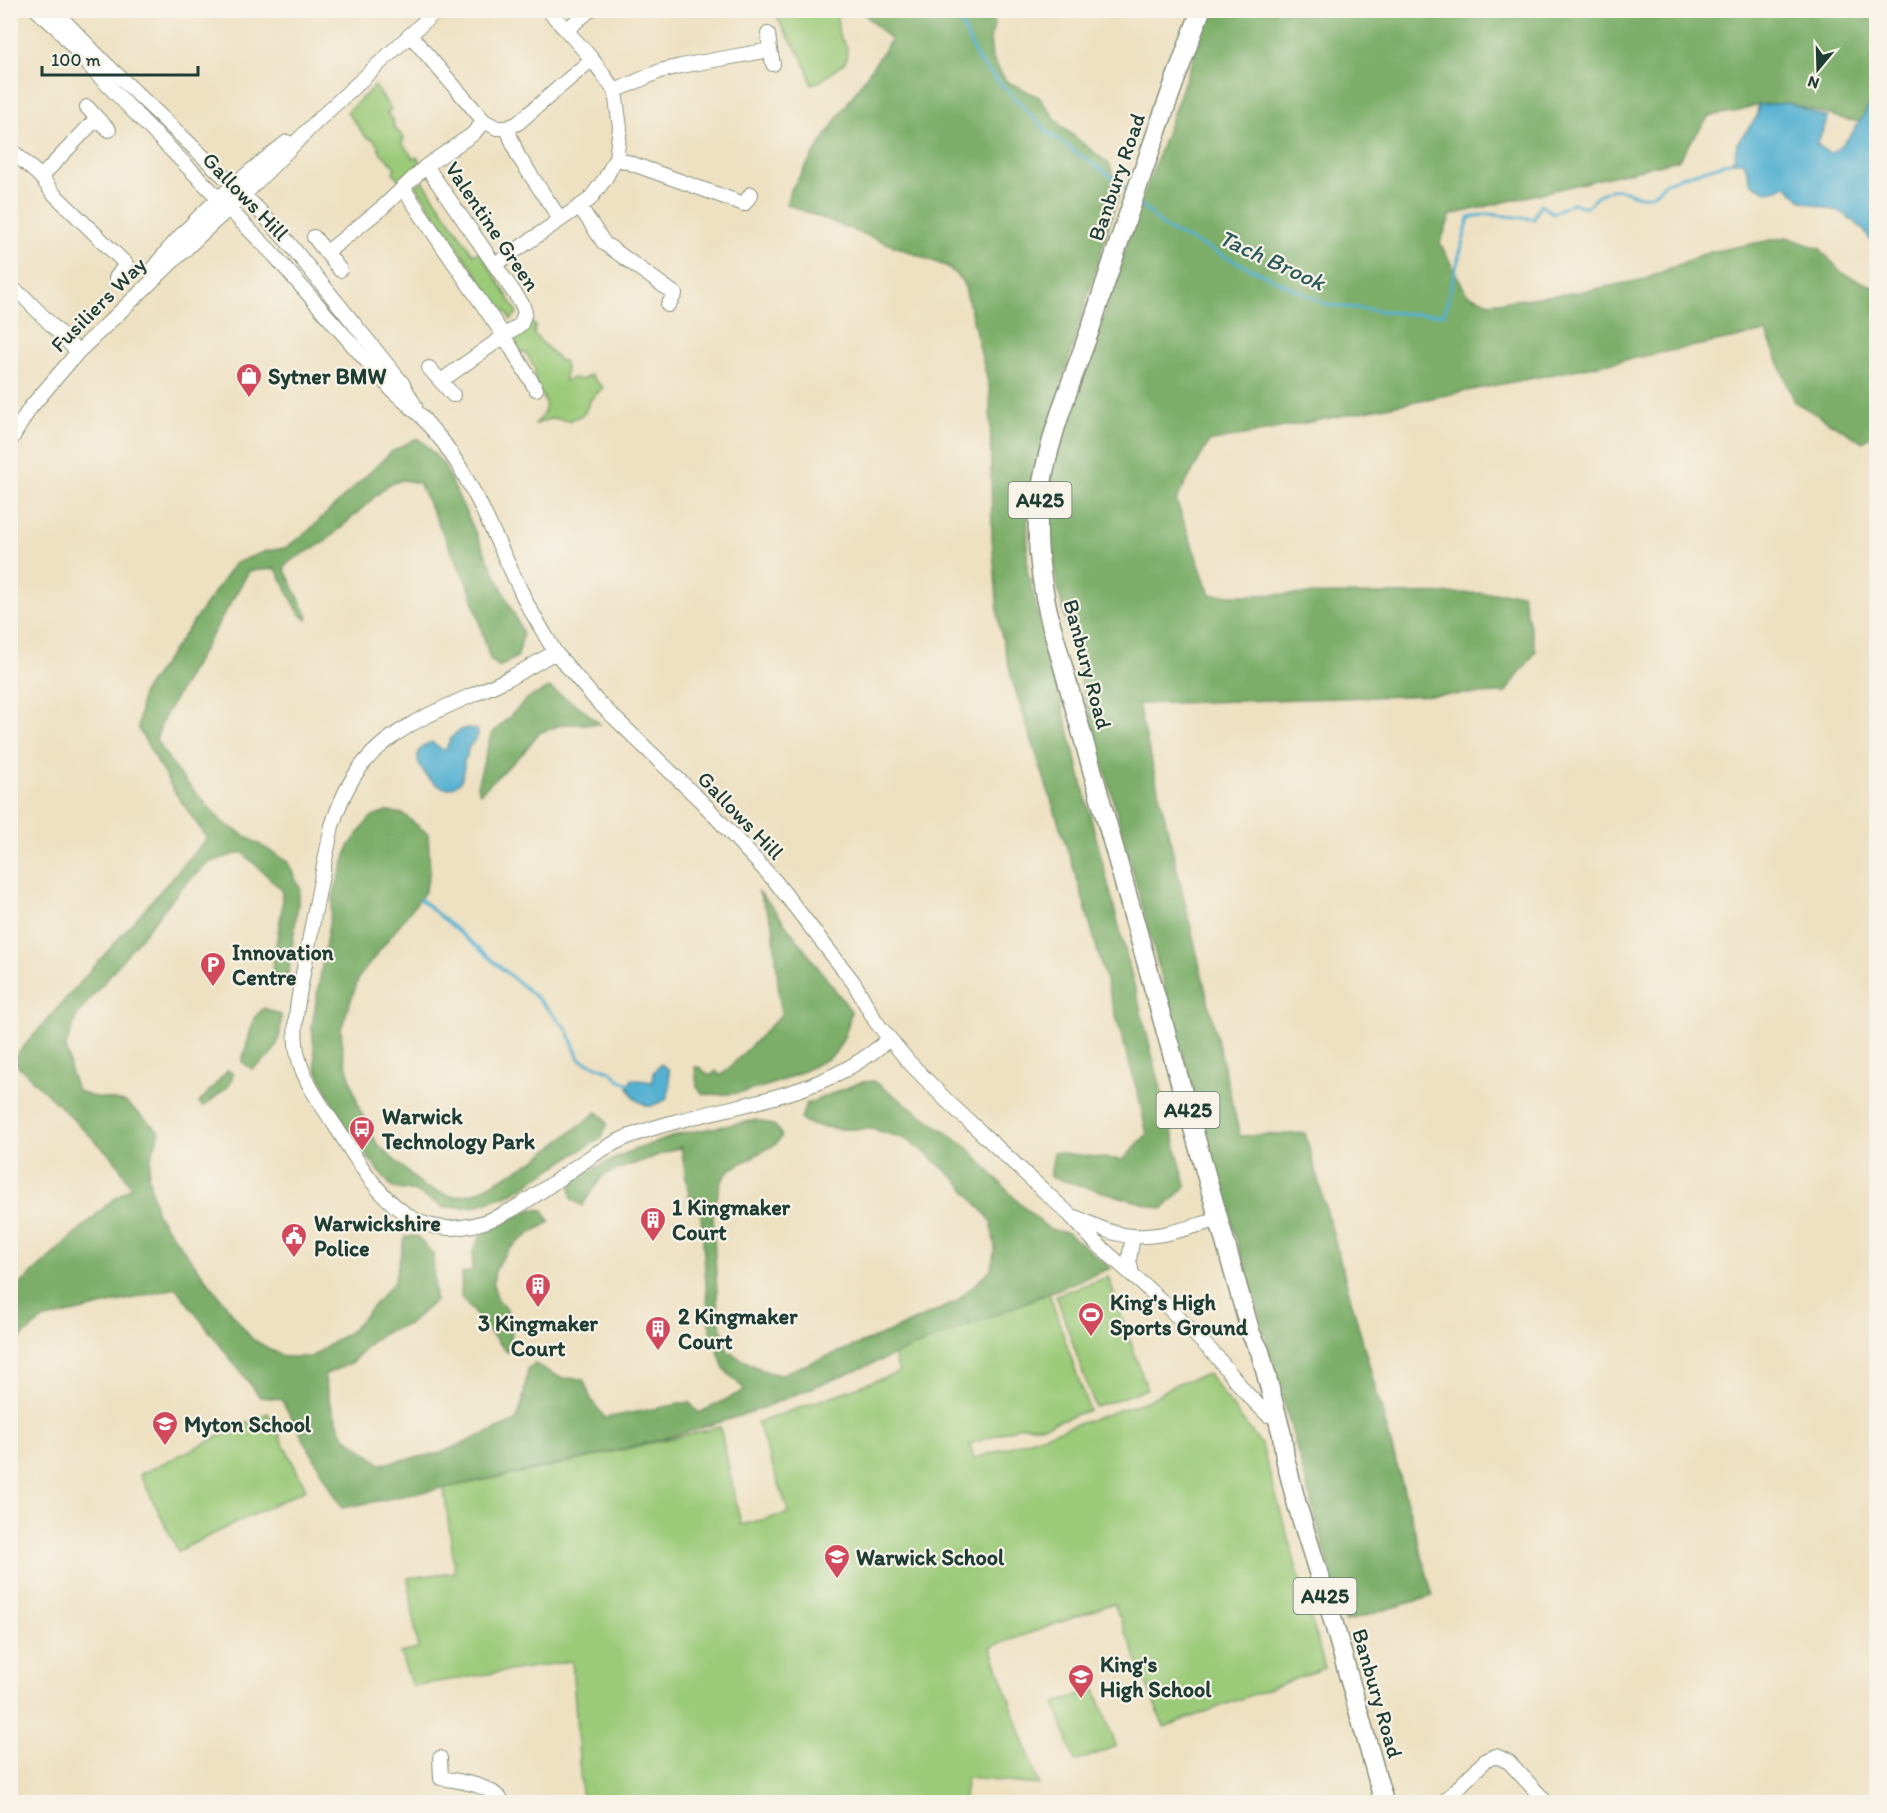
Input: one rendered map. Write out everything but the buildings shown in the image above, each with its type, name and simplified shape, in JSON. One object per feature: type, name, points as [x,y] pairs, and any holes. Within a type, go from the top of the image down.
[{"type":"main road","name":"Banbury Road","points":[[1201,10],[1147,160],[1054,434],[1043,480],[1038,538],[1042,588],[1217,1220],[1251,1334],[1260,1351],[1282,1435],[1284,1458],[1384,1803]]},
{"type":"main road","name":"Banbury Road","points":[[1251,1334],[1251,1361],[1274,1441],[1284,1458]]},
{"type":"street","name":"Gallows Hill","points":[[37,10],[57,28],[94,71],[313,297],[392,390],[421,416],[444,443],[461,469],[527,604],[555,652],[596,700],[704,803],[833,946],[876,1022],[889,1039],[939,1094],[1070,1215],[1095,1242],[1164,1303],[1216,1356],[1247,1394],[1268,1415]]},
{"type":"street","name":"Gallows Hill","points":[[54,10],[105,63],[239,190],[288,242],[402,383],[421,416]]},
{"type":"street","name":"Fusiliers Way","points":[[10,441],[30,408],[78,352],[224,203],[437,10]]},
{"type":"street","points":[[496,264],[580,207],[598,190],[616,158],[620,128],[615,91],[592,59],[549,10]]},
{"type":"street","points":[[566,30],[590,10]]},
{"type":"street","points":[[615,91],[660,71],[681,66],[771,57],[768,34]]},
{"type":"street","points":[[410,35],[484,121],[497,128],[507,128],[518,123],[592,59]]},
{"type":"street","points":[[87,107],[109,130]]},
{"type":"street","points":[[41,177],[97,118]]},
{"type":"street","points":[[327,252],[426,166],[473,134],[484,121]]},
{"type":"street","points":[[507,128],[518,156],[560,219]]},
{"type":"street","points":[[10,150],[41,177],[53,193],[126,264]]},
{"type":"street","points":[[616,158],[744,204]]},
{"type":"street","name":"Valentine Green","points":[[426,166],[496,264],[525,312],[521,324],[441,381]]},
{"type":"street","points":[[403,188],[504,336],[536,389]]},
{"type":"street","points":[[580,207],[604,243],[675,294]]},
{"type":"street","points":[[314,237],[340,270]]},
{"type":"street","points":[[116,278],[136,254]]},
{"type":"street","points":[[10,287],[24,297],[78,352]]},
{"type":"street","points":[[429,368],[453,395]]},
{"type":"street","points":[[555,652],[500,682],[428,716],[394,736],[363,763],[339,805],[322,874],[298,1002],[296,1046],[305,1076],[314,1094],[386,1199],[404,1213],[422,1222],[448,1228],[486,1221],[514,1207],[610,1144],[653,1129],[782,1097],[840,1074],[889,1039]]},
{"type":"street","name":"Gallows Hill","points":[[1070,1215],[1102,1228],[1133,1236],[1158,1235],[1217,1220]]},
{"type":"street","points":[[1132,1274],[1130,1256],[1133,1236]]},
{"type":"street","points":[[1444,1803],[1485,1761],[1496,1756],[1509,1762],[1546,1803]]},
{"type":"street","points":[[440,1758],[441,1778],[482,1787],[499,1797],[503,1803]]},
{"type":"green space","points":[[860,10],[989,11],[995,24],[990,38],[992,58],[1006,81],[1039,97],[1061,126],[1109,164],[1120,189],[1028,496],[1027,570],[1186,1186],[1163,1209],[1050,1177],[1054,1152],[1123,1160],[1147,1134],[1138,1094],[1079,885],[1014,686],[999,625],[992,538],[990,391],[964,283],[948,267],[786,204],[790,191],[891,40]]},
{"type":"green space","points":[[775,11],[836,11],[839,35],[847,47],[846,61],[821,81],[811,84],[805,64],[783,29]]},
{"type":"green space","points":[[1210,11],[1876,11],[1876,125],[1844,119],[1788,103],[1752,106],[1740,111],[1709,116],[1678,160],[1451,215],[1440,243],[1467,294],[1490,303],[1579,292],[1646,279],[1705,253],[1787,237],[1820,249],[1842,273],[1876,288],[1876,430],[1863,442],[1795,402],[1766,332],[1209,442],[1176,500],[1210,595],[1522,593],[1536,651],[1505,693],[1138,704],[1240,1136],[1305,1133],[1433,1596],[1344,1622],[1274,1366],[1202,1125],[1070,642],[1052,561],[1048,516],[1051,477],[1136,217]]},
{"type":"green space","points":[[375,86],[391,109],[387,113],[394,122],[393,126],[404,138],[402,143],[413,158],[417,157],[421,162],[400,181],[393,172],[395,167],[379,151],[374,140],[366,137],[347,112]]},
{"type":"green space","points":[[423,181],[473,254],[480,252],[516,310],[517,313],[511,320],[506,311],[500,309],[416,186]]},
{"type":"green space","points":[[530,322],[535,325],[534,334],[559,360],[564,361],[565,381],[574,378],[582,380],[590,375],[603,388],[591,399],[584,414],[569,421],[552,418],[534,425],[542,416],[545,403],[537,384],[535,369],[526,353],[520,352],[512,339]]},
{"type":"green space","points":[[417,438],[443,464],[523,633],[518,656],[500,667],[490,660],[471,592],[419,483],[402,480],[388,485],[325,542],[290,561],[284,568],[308,617],[307,620],[299,613],[276,569],[249,571],[162,721],[156,740],[177,772],[222,822],[287,861],[300,888],[288,977],[281,983],[270,982],[282,909],[282,890],[242,852],[208,863],[183,886],[77,1015],[66,1046],[77,1090],[90,1096],[125,1102],[160,1132],[152,1153],[148,1175],[157,1215],[252,1339],[284,1357],[311,1357],[352,1330],[394,1282],[405,1237],[417,1236],[433,1255],[435,1301],[409,1324],[390,1330],[373,1340],[351,1363],[324,1375],[330,1403],[343,1435],[381,1464],[440,1453],[516,1421],[522,1404],[528,1368],[535,1364],[561,1378],[583,1379],[591,1399],[605,1418],[689,1402],[699,1413],[745,1390],[724,1369],[709,1324],[700,1202],[689,1196],[681,1147],[603,1175],[582,1206],[572,1199],[570,1188],[575,1178],[628,1152],[680,1134],[757,1120],[775,1126],[782,1136],[776,1144],[729,1170],[720,1184],[713,1216],[718,1315],[728,1352],[762,1370],[779,1375],[880,1336],[956,1302],[991,1269],[995,1248],[991,1221],[959,1182],[928,1155],[906,1139],[872,1129],[839,1129],[811,1125],[801,1119],[806,1104],[861,1082],[874,1081],[968,1148],[1020,1204],[1049,1229],[1068,1233],[1111,1268],[757,1410],[706,1426],[551,1466],[342,1508],[281,1399],[260,1397],[176,1288],[42,1320],[11,1346],[11,1293],[110,1202],[131,1187],[116,1161],[12,1060],[207,838],[174,791],[138,728],[142,694],[235,563],[266,551],[285,548],[307,532],[391,452]]},
{"type":"green space","points":[[549,688],[580,707],[600,724],[564,724],[539,733],[524,752],[480,793],[477,786],[491,735],[528,698]]},
{"type":"green space","points":[[387,811],[403,814],[428,834],[430,871],[425,892],[359,977],[341,1029],[343,1054],[359,1108],[377,1144],[424,1187],[454,1197],[475,1193],[535,1160],[597,1112],[607,1124],[602,1137],[513,1193],[473,1207],[443,1207],[416,1192],[393,1188],[347,1132],[316,1068],[312,1026],[334,894],[349,846],[370,818]]},
{"type":"green space","points":[[758,891],[851,1011],[847,1028],[841,1044],[832,1056],[802,1072],[761,1088],[732,1094],[703,1094],[697,1087],[695,1067],[699,1067],[710,1076],[716,1071],[721,1076],[781,1015],[773,925]]},
{"type":"green space","points":[[264,1008],[281,1015],[280,1034],[272,1053],[252,1069],[242,1062],[254,1018]]},
{"type":"green space","points":[[228,1070],[233,1074],[229,1086],[203,1107],[199,1103]]},
{"type":"green space","points":[[532,1209],[543,1210],[550,1222],[528,1235],[508,1251],[495,1272],[494,1284],[497,1297],[507,1310],[511,1322],[512,1332],[507,1352],[461,1297],[462,1273],[472,1271],[473,1252],[481,1235]]},
{"type":"green space","points":[[1108,1277],[1147,1389],[1095,1407],[1056,1295]]},
{"type":"green space","name":"Warwick School","points":[[1049,1293],[1089,1410],[1044,1426],[1021,1426],[970,1444],[974,1459],[1149,1400],[1178,1383],[1208,1374],[1262,1446],[1325,1668],[1164,1727],[1114,1603],[991,1647],[1039,1785],[967,1778],[963,1802],[582,1802],[572,1661],[412,1686],[400,1653],[418,1649],[408,1578],[455,1572],[444,1488],[531,1471],[720,1427],[741,1525],[789,1513],[757,1423],[899,1372],[893,1354]]},
{"type":"green space","points":[[268,1413],[306,1489],[178,1551],[140,1474]]},
{"type":"green space","points":[[1095,1689],[1116,1746],[1075,1762],[1055,1703]]},
{"type":"water","points":[[1788,103],[1828,118],[1817,144],[1830,154],[1848,138],[1869,105],[1876,105],[1876,248],[1863,229],[1843,213],[1802,201],[1787,186],[1768,192],[1751,183],[1744,162],[1730,162],[1734,159],[1737,143],[1757,117],[1758,105]]},
{"type":"water","points":[[468,728],[477,730],[478,736],[468,748],[461,781],[449,788],[435,783],[422,770],[418,762],[418,754],[422,747],[432,742],[445,751],[453,736]]},
{"type":"water","points":[[661,1064],[669,1070],[670,1088],[666,1100],[649,1107],[635,1099],[628,1087],[632,1079],[653,1082],[654,1072]]},
{"type":"waterway","name":"Tach Brook","points":[[955,10],[978,60],[1049,133],[1127,190]]},
{"type":"waterway","name":"Tach Brook","points":[[1141,204],[1165,228],[1328,305],[1408,314],[1444,314],[1469,218],[1487,214],[1534,219],[1540,205],[1553,213],[1572,203],[1587,207],[1600,195],[1610,190],[1650,196],[1669,181],[1730,162]]},
{"type":"waterway","points":[[420,899],[538,999],[567,1029],[579,1059],[612,1072],[619,1080],[629,1084]]},
{"type":"place","name":"Sytner BMW","points":[[249,399]]},
{"type":"place","name":"Innovation Centre","points":[[213,988]]},
{"type":"place","name":"Warwick Technology Park","points":[[362,1152]]},
{"type":"place","name":"1 Kingmaker Court","points":[[653,1243]]},
{"type":"place","name":"Warwickshire Police","points":[[294,1259]]},
{"type":"place","name":"3 Kingmaker Court","points":[[538,1309]]},
{"type":"place","name":"King's High Sports Ground","points":[[1091,1338]]},
{"type":"place","name":"2 Kingmaker Court","points":[[658,1352]]},
{"type":"place","name":"Myton School","points":[[165,1447]]},
{"type":"place","name":"Warwick School","points":[[837,1580]]},
{"type":"place","name":"King's High School","points":[[1081,1700]]}]
